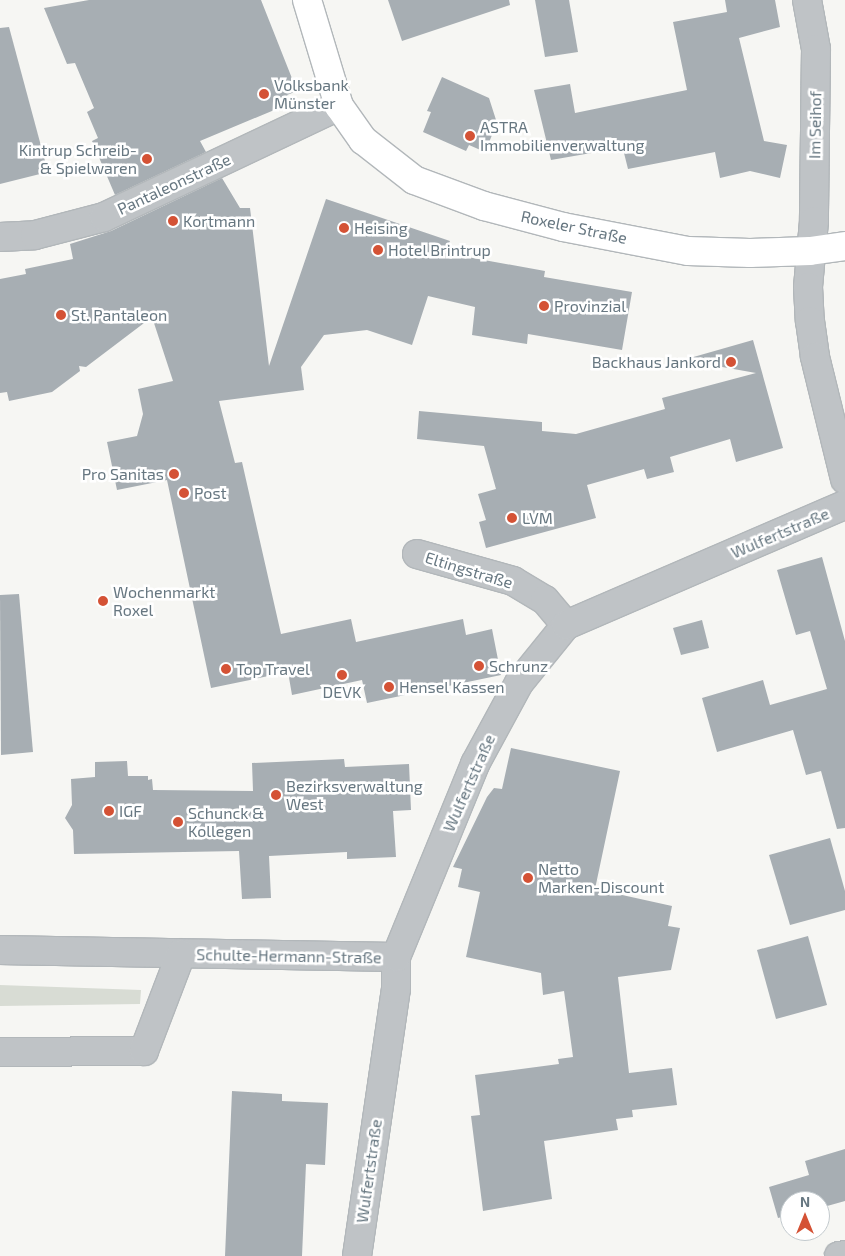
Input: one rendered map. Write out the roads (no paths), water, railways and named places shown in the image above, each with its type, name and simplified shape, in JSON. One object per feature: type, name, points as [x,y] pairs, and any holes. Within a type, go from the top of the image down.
[{"type":"main road","name":"Roxeler Straße","points":[[306,0],[339,106],[363,140],[414,180],[484,206],[563,227],[688,251],[750,254],[810,251],[845,246]]},
{"type":"street","name":"Im Seihof","points":[[807,0],[816,49],[814,221],[808,287],[815,357],[845,479]]},
{"type":"street","name":"Pantaleonstraße","points":[[0,237],[35,235],[104,217],[339,106]]},
{"type":"street","name":"Wulfertstraße","points":[[357,1256],[396,990],[396,957],[475,764],[519,683],[566,625],[845,505]]},
{"type":"street","name":"Eltingstraße","points":[[417,554],[513,581],[545,600],[566,625]]},
{"type":"street","name":"Schulte-Hermann-Straße","points":[[0,950],[396,957]]},
{"type":"street","name":"Schulte-Hermann-Straße","points":[[0,1052],[144,1051],[181,954]]},
{"type":"street","points":[[839,1256],[845,1255]]},
{"type":"place","name":"Volksbank Münster","points":[[264,94]]},
{"type":"place","name":"ASTRA Immobilienverwaltung","points":[[470,136]]},
{"type":"place","name":"Kintrup Schreib- & Spielwaren","points":[[147,159]]},
{"type":"place","name":"Kortmann","points":[[173,221]]},
{"type":"place","name":"Heising","points":[[344,228]]},
{"type":"place","name":"Hotel Brintrup","points":[[378,250]]},
{"type":"place","name":"Provinzial","points":[[544,306]]},
{"type":"place","name":"St. Pantaleon","points":[[61,315]]},
{"type":"place","name":"Backhaus Jankord","points":[[731,362]]},
{"type":"place","name":"Pro Sanitas","points":[[174,474]]},
{"type":"place","name":"Post","points":[[184,493]]},
{"type":"place","name":"LVM","points":[[512,518]]},
{"type":"place","name":"Wochenmarkt Roxel","points":[[103,601]]},
{"type":"place","name":"Schrunz","points":[[479,666]]},
{"type":"place","name":"Top Travel","points":[[226,669]]},
{"type":"place","name":"DEVK","points":[[342,675]]},
{"type":"place","name":"Hensel Kassen","points":[[389,687]]},
{"type":"place","name":"Bezirksverwaltung West","points":[[276,795]]},
{"type":"place","name":"IGF","points":[[109,811]]},
{"type":"place","name":"Schunck & Kollegen","points":[[178,822]]},
{"type":"place","name":"Netto Marken-Discount","points":[[528,878]]}]
